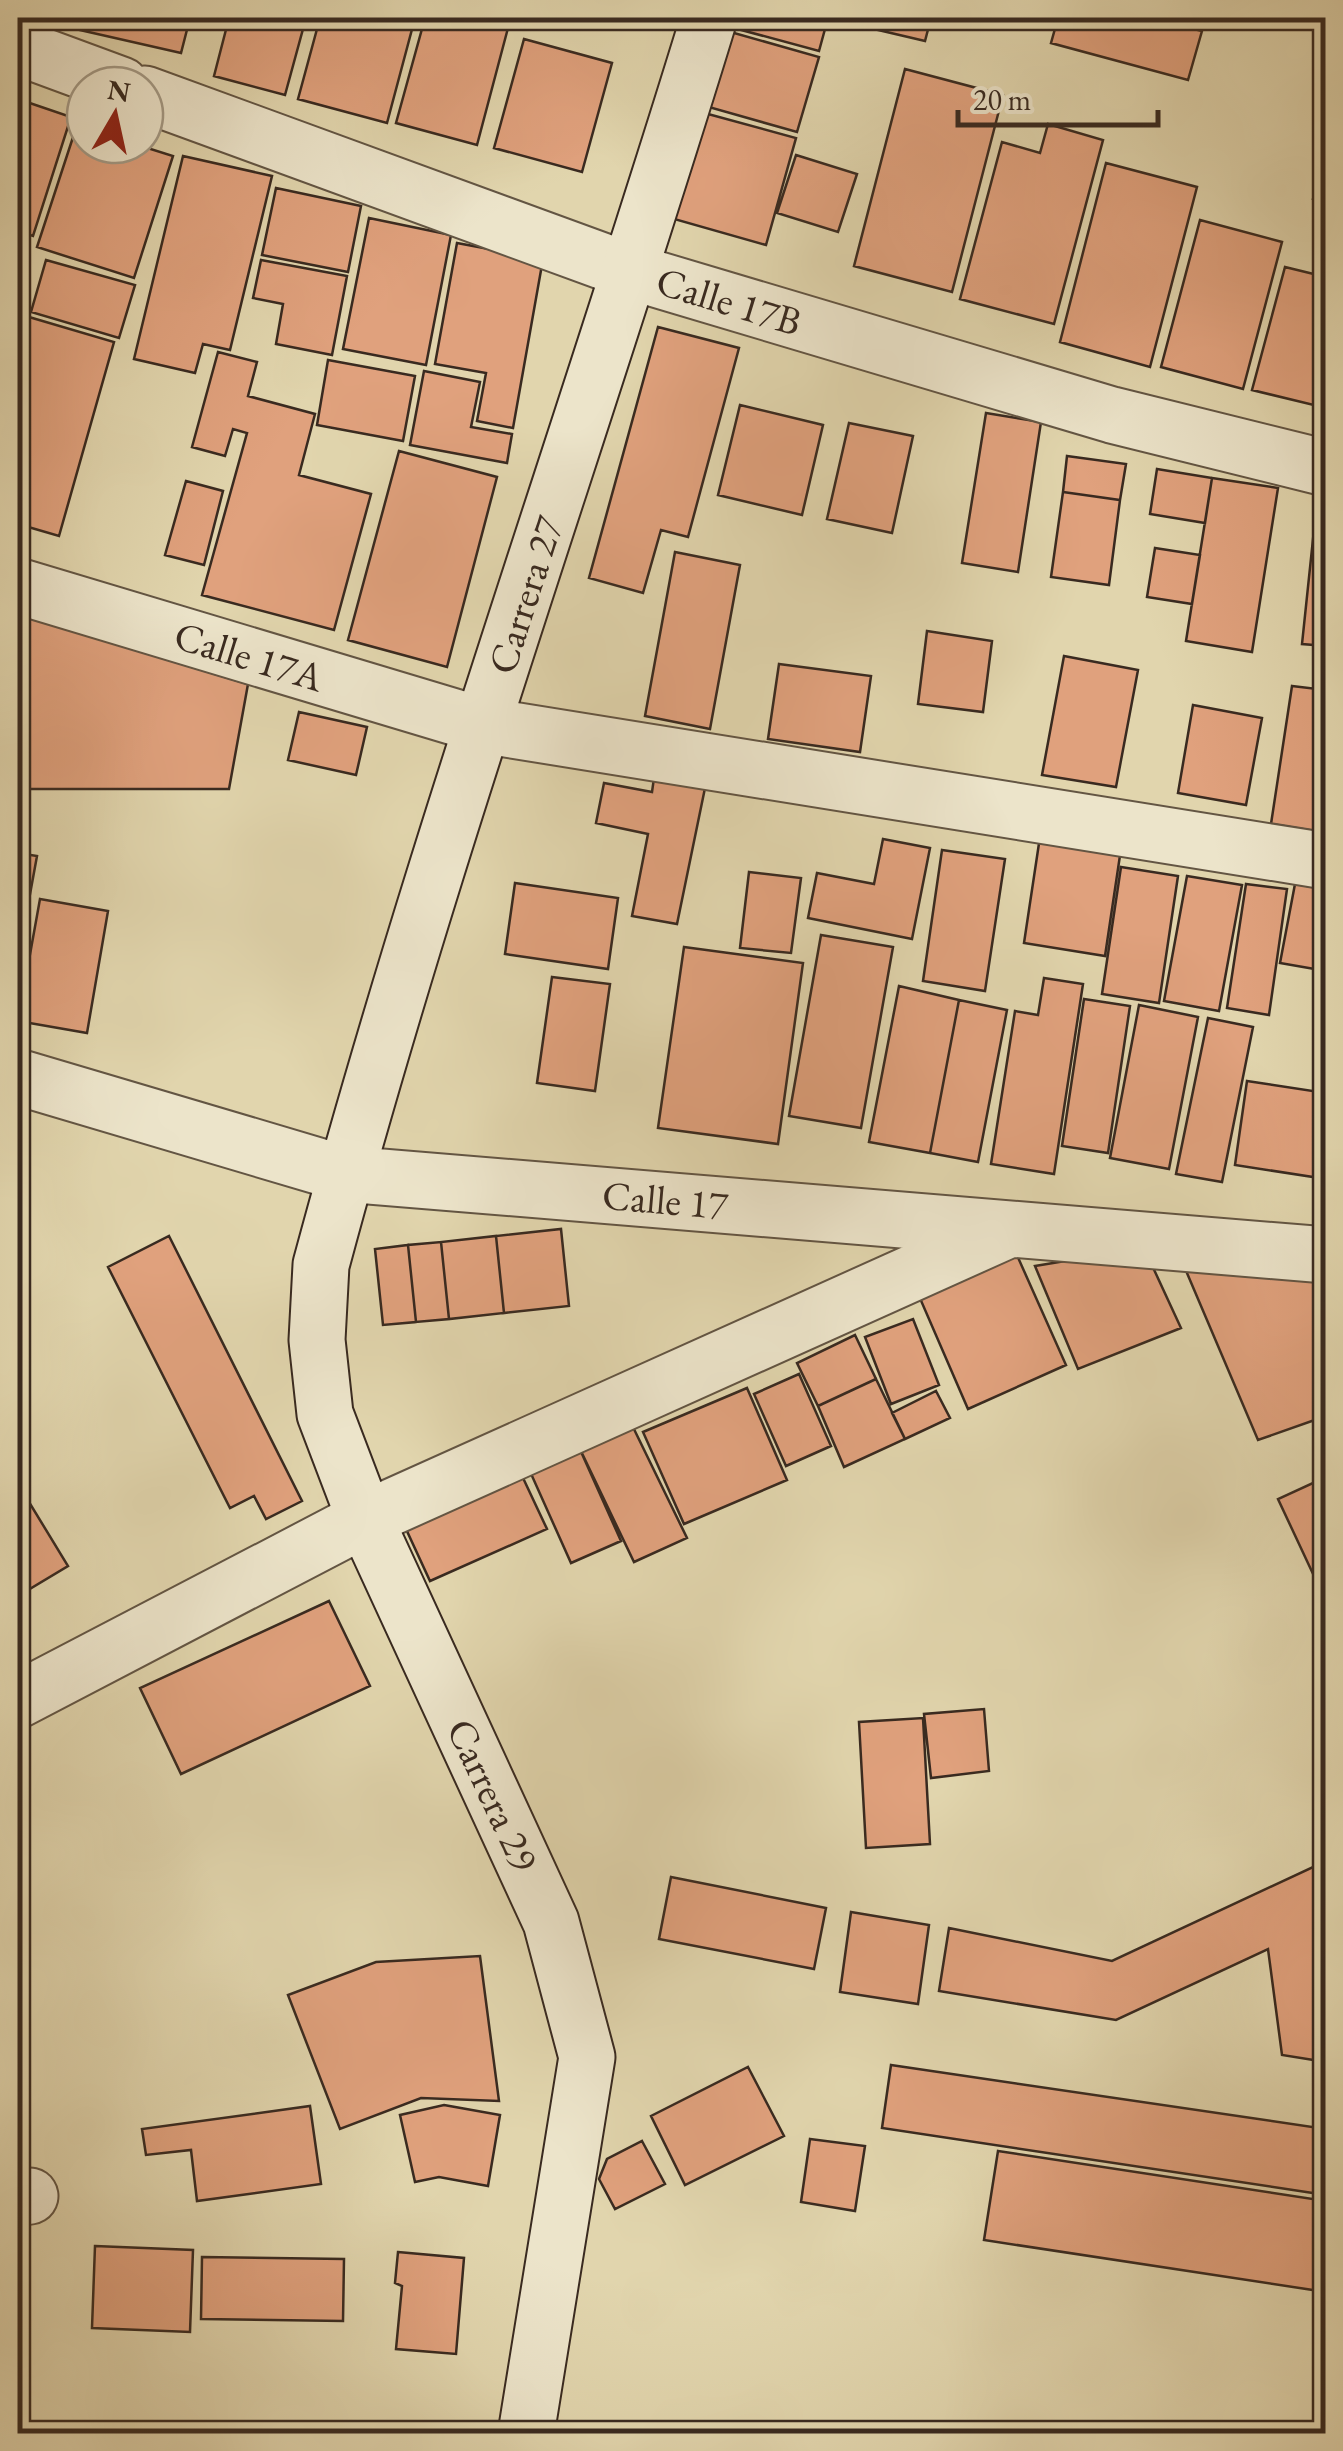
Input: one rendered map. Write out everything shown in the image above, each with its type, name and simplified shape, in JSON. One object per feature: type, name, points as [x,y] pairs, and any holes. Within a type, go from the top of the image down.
[{"type":"street","name":"Carrera 27","points":[[345,1174],[482,725],[632,272],[710,18]]},
{"type":"street","points":[[18,47],[66,65]]},
{"type":"street","name":"Calle 17B","points":[[165,101],[632,272],[1112,415],[1326,468]]},
{"type":"street","name":"Calle 17A","points":[[18,586],[482,725],[1326,861]]},
{"type":"street","name":"Calle 17","points":[[18,1076],[345,1174],[1326,1254]]},
{"type":"street","name":"Carrera 29","points":[[345,1174],[321,1265],[317,1340],[325,1414],[364,1520],[551,1922],[587,2056],[526,2434]]},
{"type":"street","points":[[18,1700],[364,1520],[1012,1228]]},
{"type":"building","points":[[27,18],[190,18],[181,53]]},
{"type":"building","points":[[229,18],[306,18],[285,95],[214,76]]},
{"type":"building","points":[[320,18],[415,18],[387,123],[298,99]]},
{"type":"building","points":[[425,18],[467,18],[508,28],[477,145],[396,123]]},
{"type":"building","points":[[725,18],[828,18],[819,51],[723,25]]},
{"type":"building","points":[[931,18],[925,41],[840,21]]},
{"type":"building","points":[[1058,18],[1149,18],[1202,31],[1188,80],[1051,43]]},
{"type":"building","points":[[720,29],[819,57],[797,132],[698,104]]},
{"type":"building","points":[[524,39],[612,63],[582,172],[494,148]]},
{"type":"building","points":[[905,69],[1003,95],[952,292],[854,266]]},
{"type":"building","points":[[18,99],[65,115],[65,136],[33,236],[18,231]]},
{"type":"building","points":[[697,111],[796,138],[766,245],[667,217]]},
{"type":"building","points":[[1048,124],[1103,140],[1054,324],[960,299],[1002,142],[1040,153]]},
{"type":"building","points":[[1326,150],[1326,203],[1313,199]]},
{"type":"building","points":[[165,153],[173,156],[134,278],[37,247],[65,162],[65,165],[165,165]]},
{"type":"building","points":[[796,155],[857,174],[838,232],[777,213]]},
{"type":"building","points":[[183,156],[272,176],[230,350],[203,344],[195,373],[134,359]]},
{"type":"building","points":[[1106,163],[1197,187],[1150,367],[1060,342]]},
{"type":"building","points":[[276,188],[361,206],[348,272],[262,255]]},
{"type":"building","points":[[369,218],[451,235],[426,365],[343,349]]},
{"type":"building","points":[[1200,220],[1282,242],[1243,389],[1161,367]]},
{"type":"building","points":[[457,243],[543,259],[513,428],[477,421],[486,373],[435,364]]},
{"type":"building","points":[[46,260],[135,285],[119,338],[31,312]]},
{"type":"building","points":[[261,260],[347,276],[332,355],[276,344],[283,304],[253,298]]},
{"type":"building","points":[[1285,267],[1326,277],[1326,408],[1252,390]]},
{"type":"building","points":[[29,317],[114,342],[59,536],[18,524],[18,358]]},
{"type":"building","points":[[658,327],[739,348],[688,537],[661,530],[643,593],[589,578]]},
{"type":"building","points":[[218,352],[257,362],[248,396],[315,414],[299,475],[371,494],[334,630],[202,595],[247,433],[233,429],[225,456],[192,447]]},
{"type":"building","points":[[328,360],[415,376],[403,441],[317,425]]},
{"type":"building","points":[[424,371],[480,382],[471,427],[512,434],[507,463],[410,445]]},
{"type":"building","points":[[740,405],[823,425],[802,515],[718,495]]},
{"type":"building","points":[[986,413],[1041,422],[1018,572],[962,563]]},
{"type":"building","points":[[849,423],[913,436],[892,533],[827,519]]},
{"type":"building","points":[[399,451],[497,477],[447,667],[348,640]]},
{"type":"building","points":[[1067,456],[1126,464],[1120,500],[1063,492]]},
{"type":"building","points":[[1157,469],[1212,478],[1205,523],[1150,514]]},
{"type":"building","points":[[1212,478],[1278,488],[1252,652],[1186,641]]},
{"type":"building","points":[[186,481],[223,491],[204,565],[165,555]]},
{"type":"building","points":[[1063,492],[1120,500],[1109,585],[1051,577]]},
{"type":"building","points":[[1315,520],[1326,521],[1326,646],[1302,644]]},
{"type":"building","points":[[1155,548],[1200,555],[1192,604],[1147,597]]},
{"type":"building","points":[[675,552],[740,565],[710,729],[645,716]]},
{"type":"building","points":[[18,614],[248,684],[229,789],[18,789]]},
{"type":"building","points":[[927,631],[992,641],[983,712],[918,704]]},
{"type":"building","points":[[1064,656],[1138,670],[1116,787],[1042,775]]},
{"type":"building","points":[[779,664],[871,676],[860,752],[768,739]]},
{"type":"building","points":[[1292,686],[1326,690],[1321,832],[1271,824]]},
{"type":"building","points":[[1193,705],[1262,718],[1246,805],[1178,793]]},
{"type":"building","points":[[299,712],[367,727],[356,775],[288,760]]},
{"type":"building","points":[[654,778],[705,788],[677,924],[632,916],[648,834],[596,823],[604,783],[652,792]]},
{"type":"building","points":[[1041,830],[1122,842],[1105,956],[1024,943]]},
{"type":"building","points":[[883,839],[930,848],[912,939],[808,918],[817,873],[874,884]]},
{"type":"building","points":[[942,850],[1005,859],[985,991],[923,981]]},
{"type":"building","points":[[18,853],[37,856],[18,960]]},
{"type":"building","points":[[1121,867],[1178,876],[1159,1003],[1102,994]]},
{"type":"building","points":[[749,872],[801,878],[791,953],[740,948]]},
{"type":"building","points":[[1187,876],[1242,885],[1219,1011],[1164,1001]]},
{"type":"building","points":[[515,883],[618,898],[608,969],[505,954]]},
{"type":"building","points":[[1246,884],[1287,889],[1269,1015],[1227,1008]]},
{"type":"building","points":[[1295,884],[1326,889],[1326,971],[1280,963]]},
{"type":"building","points":[[40,899],[108,911],[87,1033],[18,1021]]},
{"type":"building","points":[[821,935],[893,947],[861,1128],[789,1116]]},
{"type":"building","points":[[684,947],[803,963],[778,1144],[658,1128]]},
{"type":"building","points":[[552,977],[610,984],[595,1091],[537,1083]]},
{"type":"building","points":[[1044,978],[1083,984],[1054,1174],[991,1164],[1015,1011],[1038,1015]]},
{"type":"building","points":[[899,986],[959,1000],[930,1153],[869,1142]]},
{"type":"building","points":[[1084,999],[1130,1006],[1108,1153],[1062,1146]]},
{"type":"building","points":[[959,1000],[1007,1010],[978,1162],[930,1153]]},
{"type":"building","points":[[1139,1005],[1198,1017],[1169,1169],[1110,1158]]},
{"type":"building","points":[[1208,1018],[1253,1027],[1222,1182],[1176,1174]]},
{"type":"building","points":[[1247,1081],[1326,1093],[1326,1179],[1235,1165]]},
{"type":"building","points":[[561,1229],[569,1306],[504,1313],[496,1236]]},
{"type":"building","points":[[169,1236],[302,1501],[266,1519],[254,1496],[230,1508],[108,1267]]},
{"type":"building","points":[[496,1236],[504,1313],[449,1319],[441,1242]]},
{"type":"building","points":[[441,1242],[449,1319],[416,1322],[408,1245]]},
{"type":"building","points":[[408,1245],[416,1322],[383,1325],[375,1249]]},
{"type":"building","points":[[1144,1248],[1181,1328],[1078,1369],[1035,1266]]},
{"type":"building","points":[[1016,1253],[1066,1365],[968,1409],[919,1296]]},
{"type":"building","points":[[1184,1266],[1316,1271],[1326,1289],[1326,1416],[1258,1440]]},
{"type":"building","points":[[913,1319],[939,1385],[891,1404],[865,1337]]},
{"type":"building","points":[[855,1335],[876,1379],[818,1406],[797,1363]]},
{"type":"building","points":[[799,1374],[831,1446],[786,1466],[754,1394]]},
{"type":"building","points":[[876,1379],[905,1439],[844,1467],[818,1406]]},
{"type":"building","points":[[747,1388],[787,1480],[684,1524],[643,1432]]},
{"type":"building","points":[[936,1391],[950,1418],[905,1439],[892,1413]]},
{"type":"building","points":[[631,1423],[687,1538],[634,1562],[579,1447]]},
{"type":"building","points":[[578,1445],[621,1541],[571,1563],[528,1467]]},
{"type":"building","points":[[516,1463],[547,1529],[430,1581],[400,1516]]},
{"type":"building","points":[[1326,1477],[1326,1589],[1321,1591],[1278,1499]]},
{"type":"building","points":[[18,1484],[68,1566],[18,1596]]},
{"type":"building","points":[[329,1601],[370,1686],[181,1774],[140,1688]]},
{"type":"building","points":[[984,1709],[989,1771],[931,1778],[924,1714]]},
{"type":"building","points":[[923,1718],[930,1844],[866,1848],[859,1722]]},
{"type":"building","points":[[1326,1861],[1326,2062],[1282,2055],[1268,1949],[1116,2020],[939,1991],[949,1928],[1112,1961]]},
{"type":"building","points":[[671,1877],[826,1908],[814,1969],[659,1939]]},
{"type":"building","points":[[851,1912],[929,1925],[918,2004],[840,1992]]},
{"type":"building","points":[[480,1956],[499,2101],[421,2098],[340,2129],[288,1995],[376,1962]]},
{"type":"building","points":[[891,2065],[1326,2129],[1326,2195],[882,2128]]},
{"type":"building","points":[[748,2067],[784,2136],[685,2185],[651,2116]]},
{"type":"building","points":[[444,2105],[500,2115],[488,2186],[439,2177],[415,2182],[400,2115]]},
{"type":"building","points":[[310,2106],[321,2184],[197,2201],[191,2150],[146,2155],[142,2129]]},
{"type":"building","points":[[810,2139],[865,2146],[855,2211],[801,2202]]},
{"type":"building","points":[[642,2141],[665,2184],[615,2209],[599,2179],[607,2159]]},
{"type":"building","points":[[998,2151],[1326,2201],[1326,2292],[984,2240]]},
{"type":"building","points":[[95,2246],[193,2250],[190,2332],[92,2328]]},
{"type":"building","points":[[398,2252],[464,2258],[456,2354],[396,2349],[402,2286],[395,2283]]},
{"type":"building","points":[[202,2257],[344,2259],[343,2321],[201,2319]]}]
